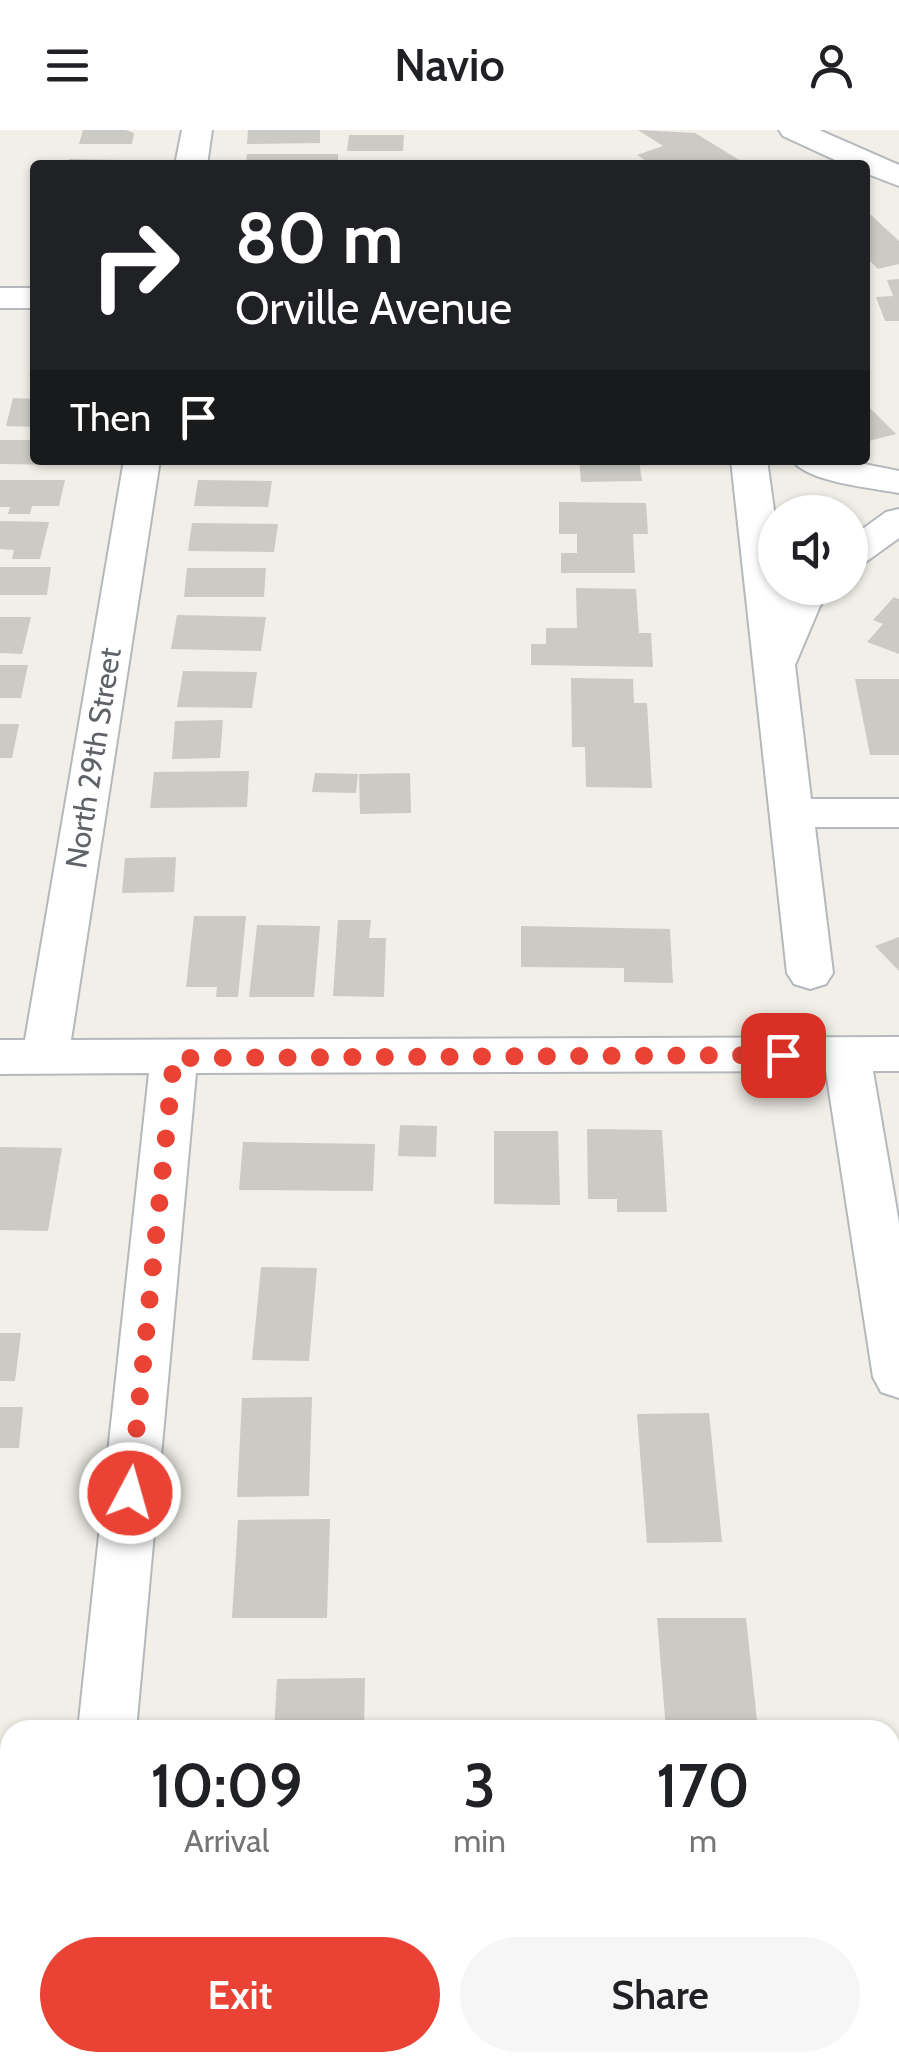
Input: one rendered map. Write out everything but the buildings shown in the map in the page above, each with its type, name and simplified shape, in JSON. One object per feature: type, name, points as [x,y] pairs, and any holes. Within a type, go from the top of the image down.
[{"type":"street","points":[[192,160],[197,130]]},
{"type":"street","points":[[794,130],[867,160]]},
{"type":"street","points":[[0,298],[30,298]]},
{"type":"street","name":"North 29th Street","points":[[22,1057],[141,465]]},
{"type":"street","points":[[749,465],[810,973]]},
{"type":"street","points":[[824,465],[899,482]]},
{"type":"street","points":[[868,543],[899,520]]},
{"type":"street","points":[[775,665],[801,605]]},
{"type":"street","points":[[790,813],[899,813]]},
{"type":"street","points":[[847,1054],[899,1378]]},
{"type":"street","points":[[22,1057],[899,1054]]},
{"type":"street","points":[[107,1720],[174,1058]]},
{"type":"route","points":[[130,1493],[174,1058],[783,1055]]}]
